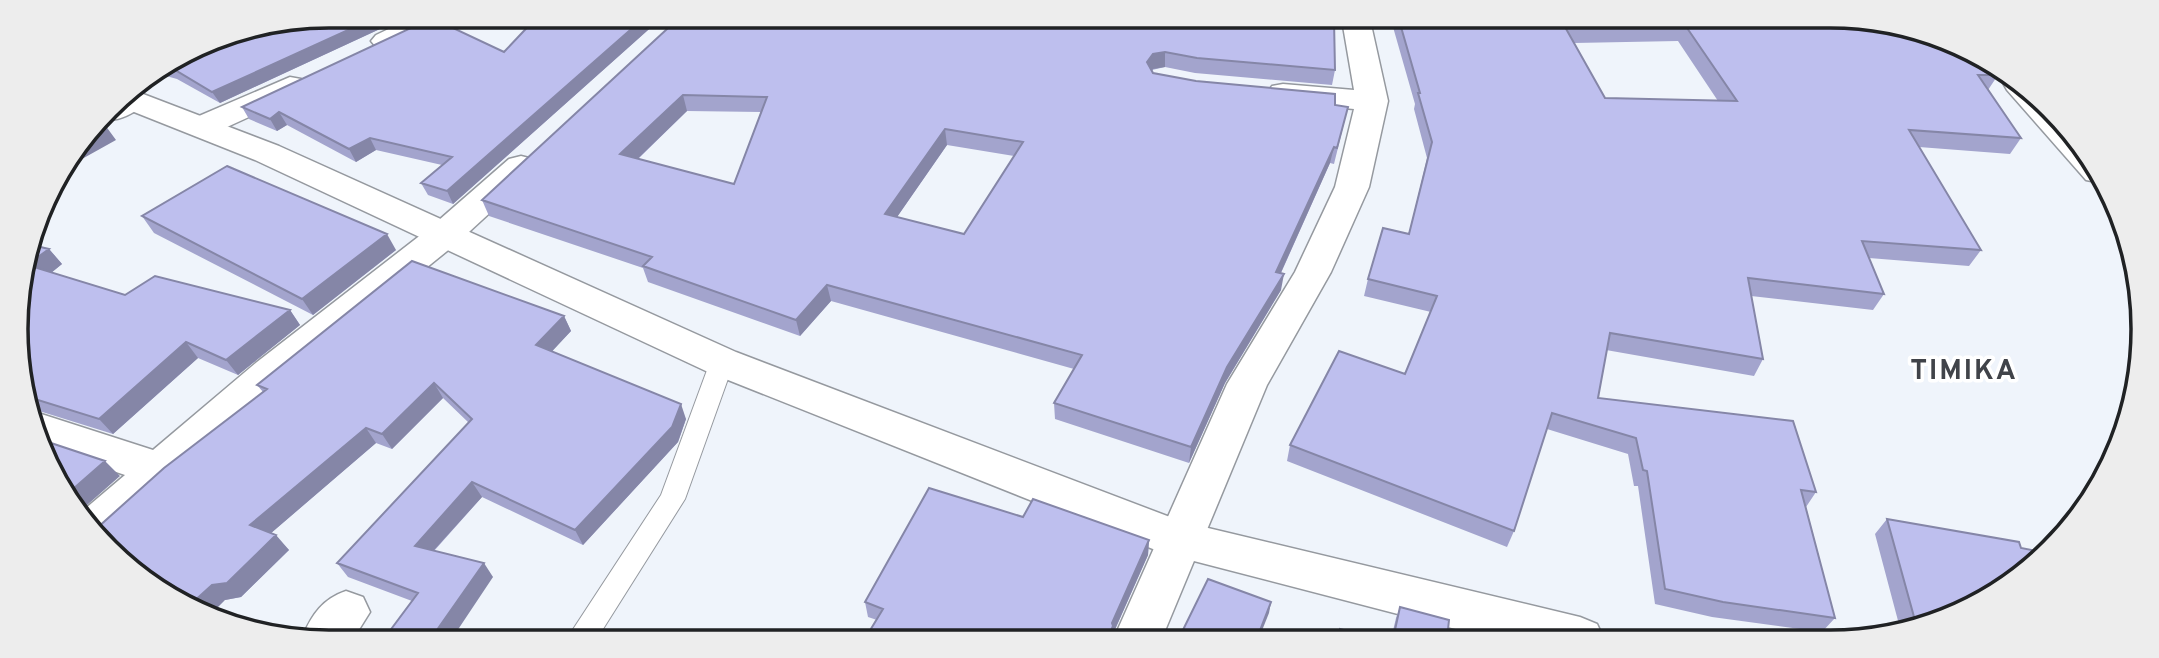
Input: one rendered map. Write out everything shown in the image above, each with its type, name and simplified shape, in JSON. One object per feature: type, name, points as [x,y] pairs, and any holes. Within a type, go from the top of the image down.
[{"type":"main road","points":[[365,51],[414,28]]},
{"type":"main road","points":[[1141,630],[1247,384],[1312,272],[1352,187],[1372,101],[1358,28]]},
{"type":"main road","points":[[203,126],[315,74]]},
{"type":"main road","points":[[1249,90],[1372,101]]},
{"type":"main road","points":[[129,105],[203,126],[722,362],[1179,540],[1544,630]]},
{"type":"main road","points":[[100,523],[271,372],[444,235],[547,143]]},
{"type":"main road","points":[[46,432],[160,470]]},
{"type":"lane","points":[[587,630],[672,499],[722,362]]},
{"type":"building","points":[[353,28],[212,92],[175,70],[214,51],[251,38],[309,29]]},
{"type":"building","points":[[411,28],[453,28],[504,52],[527,28],[632,28],[447,191],[421,183],[452,157],[370,138],[349,149],[279,112],[270,119],[242,107]]},
{"type":"building","points":[[668,28],[1334,28],[1335,70],[1197,58],[1165,52],[1153,54],[1147,62],[1153,73],[1196,81],[1335,94],[1335,105],[1348,107],[1337,148],[1334,147],[1276,272],[1284,274],[1227,367],[1191,447],[1054,403],[1082,355],[827,285],[796,320],[643,266],[652,257],[482,200]],"holes":[[[683,95],[767,97],[734,184],[620,154]],[[945,129],[1023,142],[964,234],[885,214]]]},
{"type":"building","points":[[1401,28],[1566,28],[1605,98],[1737,101],[1687,28],[1830,28],[1889,34],[1945,51],[1991,75],[1978,75],[2021,138],[1909,130],[1981,250],[1862,241],[1884,294],[1748,278],[1763,359],[1610,333],[1598,398],[1793,421],[1816,492],[1801,490],[1835,618],[1723,602],[1665,589],[1647,471],[1643,470],[1636,438],[1552,413],[1514,531],[1290,445],[1339,351],[1405,374],[1437,296],[1368,279],[1383,228],[1409,234],[1432,142]]},
{"type":"building","points":[[227,166],[387,234],[302,299],[142,216]]},
{"type":"building","points":[[39,247],[49,249],[37,258]]},
{"type":"building","points":[[412,261],[564,316],[536,345],[681,404],[672,427],[575,530],[472,482],[415,546],[484,563],[437,630],[390,630],[418,593],[337,563],[472,419],[434,383],[382,434],[366,428],[250,525],[276,535],[227,583],[212,585],[196,599],[146,568],[101,525],[164,468],[267,389],[257,385]]},
{"type":"building","points":[[35,267],[125,295],[155,276],[290,310],[226,360],[186,342],[99,419],[36,400],[28,329]]},
{"type":"building","points":[[51,443],[105,461],[74,488]]},
{"type":"building","points":[[929,488],[1023,517],[1033,499],[1149,540],[1111,630],[870,630],[883,609],[865,602]]},
{"type":"building","points":[[1887,519],[2019,542],[2021,548],[2033,550],[1980,590],[1914,618]]},
{"type":"building","points":[[1208,579],[1271,602],[1260,630],[1183,630]]},
{"type":"building","points":[[1400,607],[1449,620],[1448,630],[1395,630]]},
{"type":"district","name":"TIMIKA","points":[[1964,369]]}]
